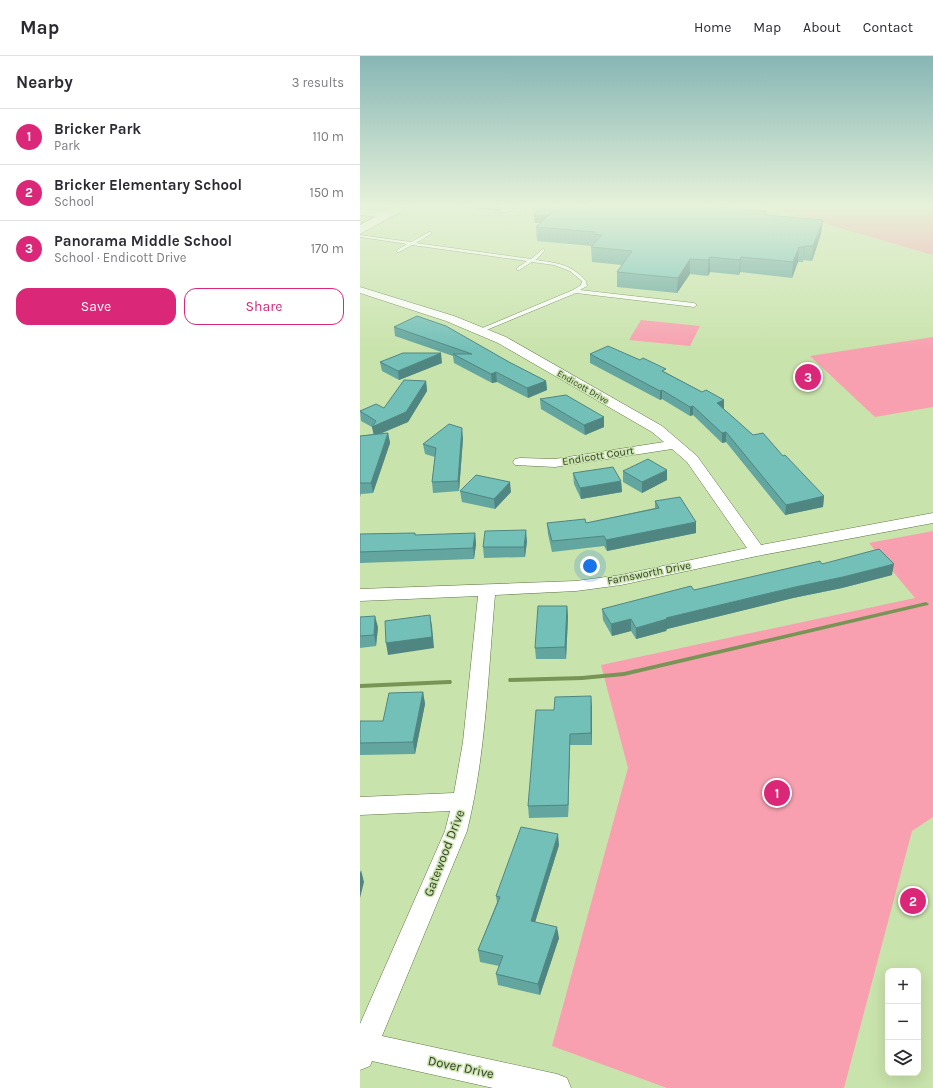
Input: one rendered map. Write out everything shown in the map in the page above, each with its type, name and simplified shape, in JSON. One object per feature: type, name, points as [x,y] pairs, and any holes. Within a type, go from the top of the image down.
[{"type":"street","name":"Endicott Drive","points":[[360,290],[462,322],[482,330],[657,429],[692,459],[756,552]]},
{"type":"street","name":"Endicott Court","points":[[520,462],[555,463],[675,444]]},
{"type":"street","name":"Farnsworth Drive","points":[[360,595],[576,586],[621,580],[933,518]]},
{"type":"street","name":"Gatewood Drive","points":[[362,1051],[456,831],[464,801],[471,764],[487,590]]},
{"type":"street","points":[[360,806],[464,801]]},
{"type":"street","name":"Dover Drive","points":[[362,1051],[558,1088]]},
{"type":"lane","points":[[482,330],[584,286],[584,280],[572,270],[554,264],[490,254]]},
{"type":"lane","points":[[519,269],[539,254]]},
{"type":"lane","points":[[575,291],[694,305]]},
{"type":"shaded area","points":[[641,320],[700,326],[690,346],[629,340]]},
{"type":"shaded area","points":[[933,337],[933,407],[875,417],[810,356]]},
{"type":"shaded area","points":[[933,531],[933,817],[912,831],[844,1088],[667,1088],[552,1046],[628,768],[601,665],[915,598],[869,543]]},
{"type":"building","points":[[630,254],[796,254],[793,262],[741,257],[740,260],[710,257],[708,260],[690,259],[678,278],[617,272]]},
{"type":"building","points":[[417,316],[446,326],[546,381],[527,388],[496,372],[491,374],[453,354],[472,354],[394,327]]},
{"type":"building","points":[[608,346],[640,360],[643,358],[666,369],[662,371],[702,392],[706,390],[724,400],[717,403],[753,435],[763,433],[783,456],[785,455],[824,496],[786,505],[726,432],[722,433],[693,406],[690,407],[662,390],[660,391],[590,354]]},
{"type":"building","points":[[403,353],[441,353],[398,371],[380,362]]},
{"type":"building","points":[[404,380],[426,381],[406,412],[372,427],[376,421],[360,411],[376,404],[384,408]]},
{"type":"building","points":[[566,395],[604,417],[584,425],[540,399]]},
{"type":"building","points":[[449,424],[462,428],[458,481],[432,482],[436,448],[423,444]]},
{"type":"building","points":[[388,433],[371,483],[360,483],[360,436]]},
{"type":"building","points":[[648,459],[667,470],[642,482],[623,471]]},
{"type":"building","points":[[613,467],[621,481],[580,488],[573,473]]},
{"type":"building","points":[[476,475],[510,482],[494,499],[460,491]]},
{"type":"building","points":[[680,497],[696,522],[606,540],[604,536],[552,541],[547,523],[585,519],[586,523],[659,508],[655,501]]},
{"type":"building","points":[[526,530],[524,547],[483,547],[485,531]]},
{"type":"building","points":[[415,533],[415,535],[475,533],[473,548],[360,552],[360,534]]},
{"type":"building","points":[[879,549],[894,564],[666,618],[667,619],[636,628],[631,619],[611,624],[602,609],[691,586],[694,590],[820,561],[822,564]]},
{"type":"building","points":[[538,606],[567,606],[565,647],[535,648]]},
{"type":"building","points":[[430,615],[432,637],[386,643],[385,621]]},
{"type":"building","points":[[375,616],[374,635],[360,636],[360,617]]},
{"type":"building","points":[[423,692],[413,742],[360,743],[360,721],[383,721],[389,693]]},
{"type":"building","points":[[591,696],[591,733],[570,734],[568,805],[528,806],[536,710],[554,710],[555,697]]},
{"type":"building","points":[[521,827],[558,834],[531,921],[557,927],[538,984],[496,974],[503,956],[478,950],[500,897],[496,896]]},
{"type":"waterway","points":[[511,680],[582,678],[624,674],[926,604]]},
{"type":"waterway","points":[[360,686],[449,682]]},
{"type":"place","name":"Panorama Middle School","points":[[808,377]]},
{"type":"place","name":"Bricker Park","points":[[777,793]]},
{"type":"place","name":"Bricker Elementary School","points":[[913,901]]}]
